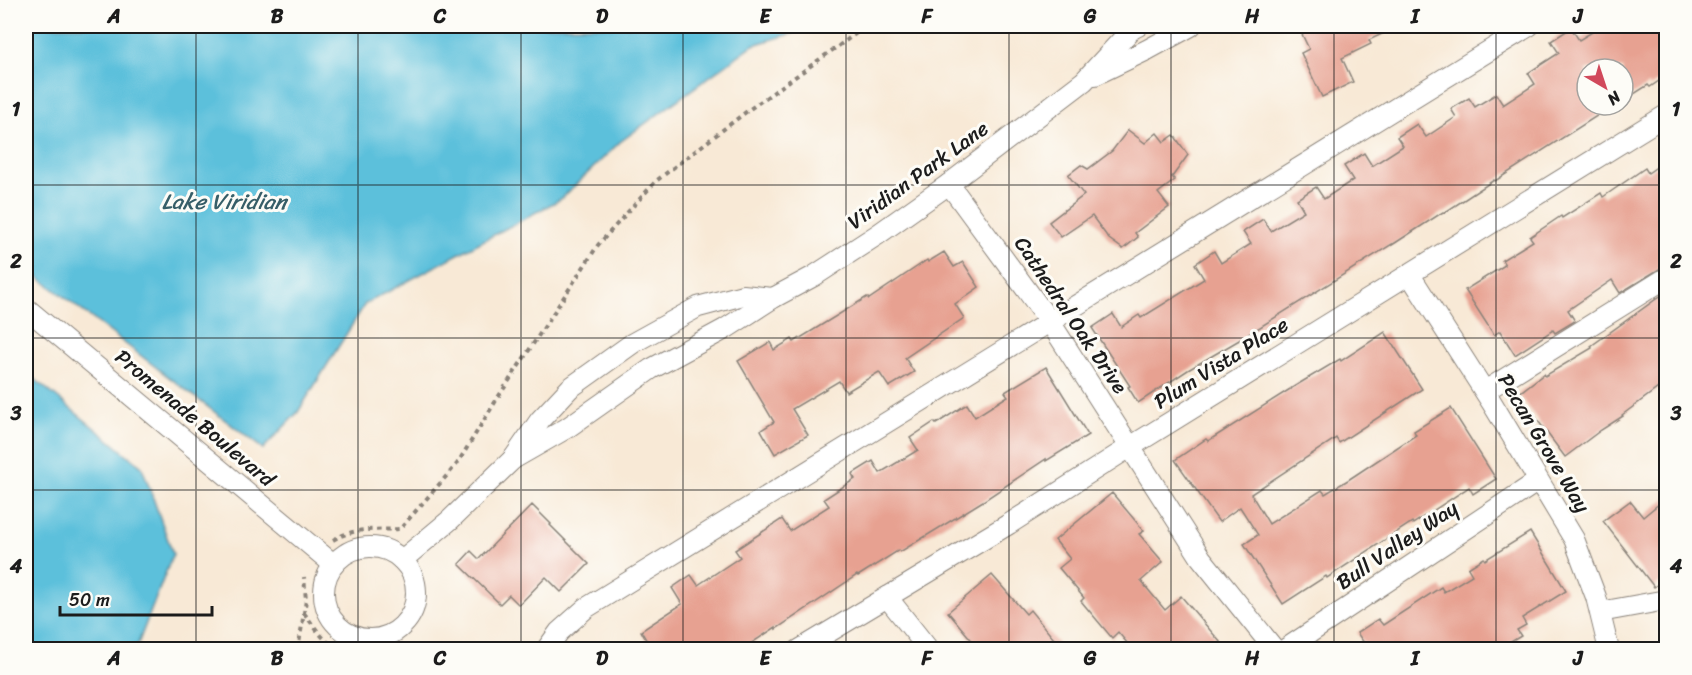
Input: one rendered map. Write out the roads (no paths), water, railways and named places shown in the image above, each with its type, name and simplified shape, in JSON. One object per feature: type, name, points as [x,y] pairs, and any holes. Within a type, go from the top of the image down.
[{"type":"street","name":"Viridian Park Lane","points":[[513,459],[567,428],[651,369],[725,329],[877,235],[949,184],[1084,81],[1132,29],[1138,26]]},
{"type":"street","name":"Viridian Park Lane","points":[[1084,81],[1191,26]]},
{"type":"street","points":[[546,650],[559,632],[586,608],[1529,26]]},
{"type":"street","name":"Plum Vista Place","points":[[799,650],[1009,524],[1666,115]]},
{"type":"street","name":"Cathedral Oak Drive","points":[[949,184],[1050,322],[1201,558],[1275,650]]},
{"type":"street","name":"Pecan Grove Way","points":[[1410,274],[1485,391],[1574,539],[1596,597],[1608,650]]},
{"type":"street","points":[[1485,391],[1666,278]]},
{"type":"street","name":"Viridian Park Lane","points":[[402,560],[450,520],[513,459],[540,420],[570,388],[633,343],[698,307],[742,295],[773,298]]},
{"type":"street","name":"Promenade Boulevard","points":[[26,308],[333,564]]},
{"type":"street","name":"Bull Valley Way","points":[[1284,650],[1538,481]]},
{"type":"street","points":[[379,548],[392,552],[402,560],[410,569],[414,580],[415,604],[403,625],[384,644],[357,638],[345,633],[335,624],[327,614],[323,588],[326,576],[342,555],[354,549],[379,548]]},
{"type":"street","points":[[887,597],[929,650]]},
{"type":"street","points":[[1600,612],[1666,600]]},
{"type":"water","name":"Lake Viridian","points":[[26,26],[818,26],[753,45],[620,142],[561,199],[365,304],[298,412],[263,449],[26,268]]},
{"type":"water","points":[[26,372],[142,467],[173,554],[136,649],[26,649]]}]
